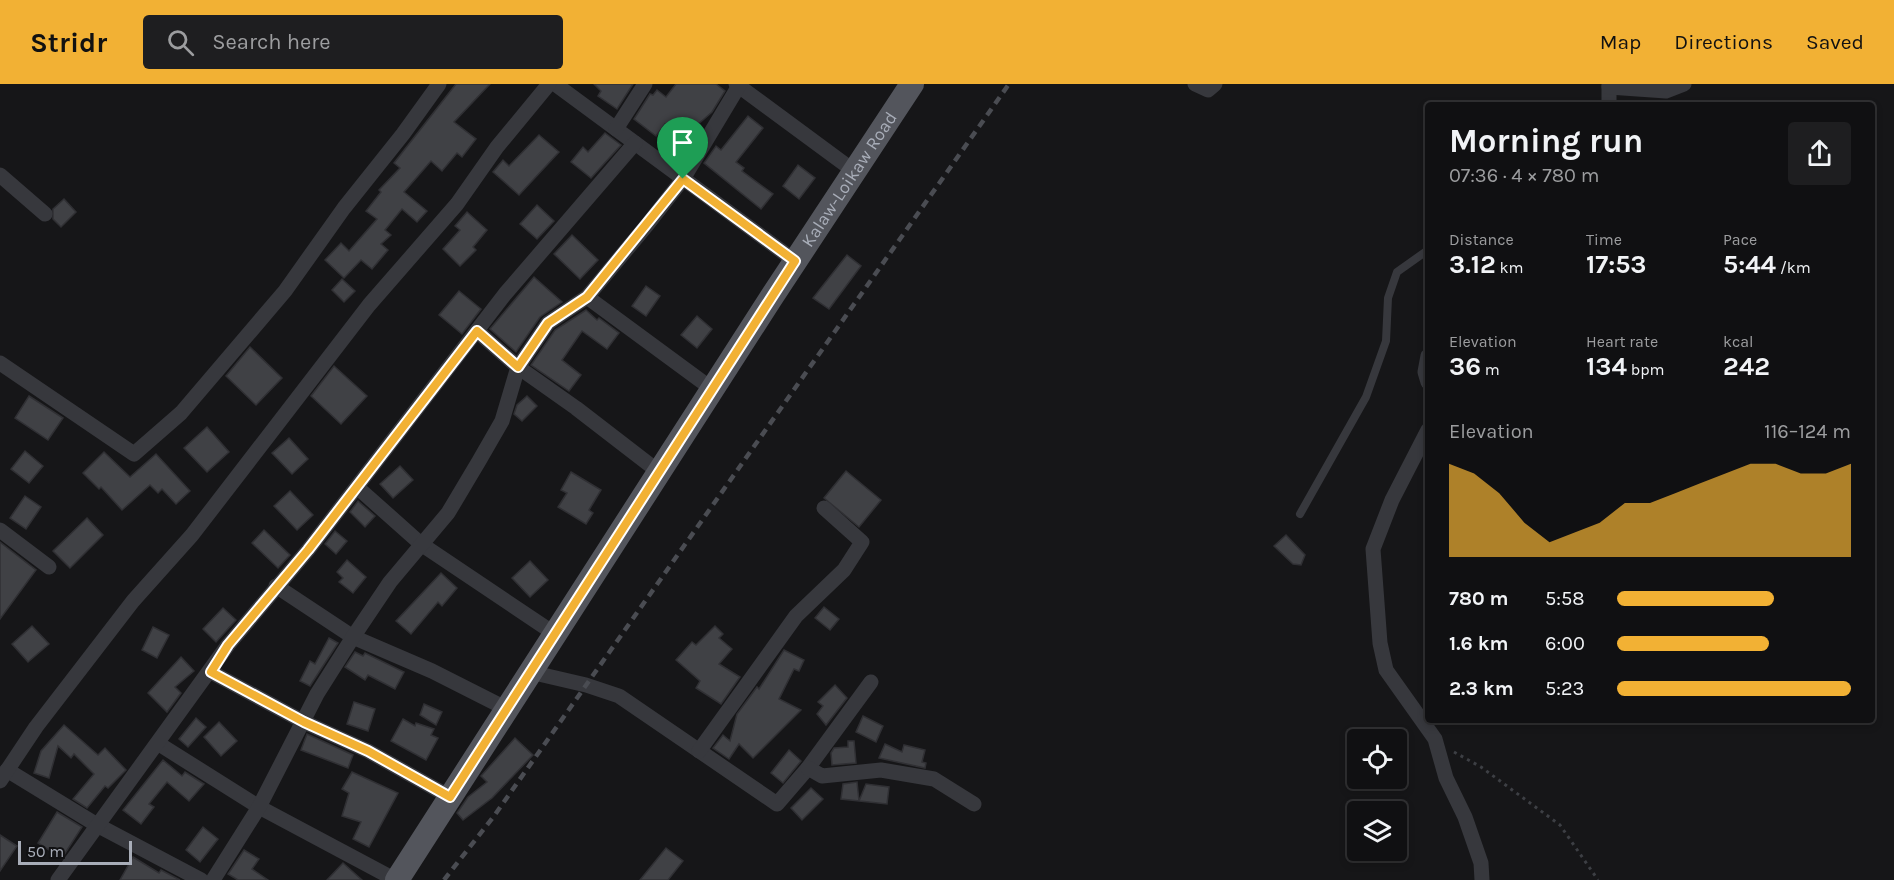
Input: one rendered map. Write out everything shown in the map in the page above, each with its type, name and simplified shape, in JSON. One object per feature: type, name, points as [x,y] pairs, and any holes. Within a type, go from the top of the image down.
[{"type":"main road","name":"Kalaw-Loikaw Road","points":[[396,880],[712,389],[912,84]]},
{"type":"street","points":[[0,363],[134,454],[181,413],[285,291],[344,208],[403,134],[439,84]]},
{"type":"street","points":[[201,880],[4,775],[36,727],[133,601],[192,535],[363,314],[457,204],[497,147],[549,84]]},
{"type":"street","points":[[555,84],[795,261]]},
{"type":"street","points":[[616,129],[645,84]]},
{"type":"street","points":[[1195,84],[1208,90],[1215,84]]},
{"type":"street","points":[[1609,102],[1609,85],[1666,91],[1684,84]]},
{"type":"street","points":[[213,880],[259,807],[317,694],[353,637],[390,582],[448,513],[502,421],[518,367],[548,323],[587,297],[683,179],[738,85],[854,171]]},
{"type":"street","points":[[58,880],[159,744],[228,645],[357,487],[505,294],[635,143]]},
{"type":"street","points":[[0,175],[45,214]]},
{"type":"street","points":[[587,297],[712,389]]},
{"type":"street","points":[[477,331],[518,367],[659,472]]},
{"type":"street","points":[[1425,436],[1392,500],[1373,549],[1380,644],[1386,670],[1435,740],[1446,778],[1481,863],[1482,880]]},
{"type":"street","points":[[357,487],[421,544],[555,634]]},
{"type":"street","points":[[699,752],[796,616],[844,570],[862,542],[824,508]]},
{"type":"street","points":[[0,530],[49,567]]},
{"type":"street","points":[[276,586],[353,637],[432,671],[507,709]]},
{"type":"street","points":[[211,672],[304,722],[368,751],[450,797]]},
{"type":"street","points":[[530,672],[586,685],[619,696],[777,804],[808,768],[872,682]]},
{"type":"street","points":[[159,744],[259,807],[396,880]]},
{"type":"street","points":[[808,768],[822,776],[881,770],[934,779],[974,804]]},
{"type":"lane","points":[[1300,514],[1366,397],[1386,341],[1388,298],[1397,272],[1425,252]]},
{"type":"path","points":[[1435,740],[1481,767],[1560,825],[1598,880]]},
{"type":"building","points":[[456,84],[490,84],[454,122],[476,139],[462,157],[457,153],[442,171],[431,161],[404,192],[427,211],[417,222],[402,209],[385,230],[391,235],[381,244],[388,250],[372,269],[361,260],[344,278],[325,260],[341,243],[349,251],[377,219],[366,211],[381,192],[379,190],[400,168],[394,163]]},
{"type":"building","points":[[594,84],[633,84],[617,109],[598,96],[601,91]]},
{"type":"building","points":[[676,84],[716,84],[725,91],[712,112],[680,140],[665,124],[656,136],[634,119],[650,94],[653,95],[657,90],[666,97]]},
{"type":"building","points":[[748,116],[763,128],[736,162],[744,168],[742,171],[773,194],[761,209],[704,163],[716,146],[721,150]]},
{"type":"building","points":[[605,133],[621,145],[591,178],[571,162],[583,147],[588,152]]},
{"type":"building","points":[[539,135],[559,152],[519,195],[493,172],[503,160],[509,166]]},
{"type":"building","points":[[798,165],[815,178],[799,199],[783,186]]},
{"type":"building","points":[[64,199],[76,212],[61,227],[53,219],[53,209]]},
{"type":"building","points":[[537,205],[554,221],[537,239],[520,224]]},
{"type":"building","points":[[467,212],[487,230],[473,247],[476,250],[460,266],[443,249],[460,230],[455,226]]},
{"type":"building","points":[[572,235],[598,260],[580,279],[554,254]]},
{"type":"building","points":[[847,255],[861,266],[829,309],[813,298]]},
{"type":"building","points":[[534,277],[562,302],[540,317],[516,352],[490,329]]},
{"type":"building","points":[[342,279],[355,291],[344,302],[332,290]]},
{"type":"building","points":[[646,286],[660,296],[646,316],[632,306]]},
{"type":"building","points":[[459,291],[481,309],[462,334],[439,315]]},
{"type":"building","points":[[586,310],[597,320],[599,318],[619,333],[607,349],[582,331],[562,360],[581,375],[569,391],[531,365],[555,330]]},
{"type":"building","points":[[697,316],[712,329],[697,348],[681,335]]},
{"type":"building","points":[[250,347],[282,378],[256,405],[226,376]]},
{"type":"building","points":[[334,366],[367,396],[341,424],[311,396]]},
{"type":"building","points":[[29,396],[63,418],[48,440],[15,418]]},
{"type":"building","points":[[527,396],[537,406],[522,421],[514,414],[517,405]]},
{"type":"building","points":[[207,427],[229,452],[207,472],[184,448]]},
{"type":"building","points":[[289,438],[308,459],[292,474],[272,453]]},
{"type":"building","points":[[25,451],[43,466],[29,483],[11,469]]},
{"type":"building","points":[[104,452],[130,477],[156,454],[190,491],[176,504],[162,489],[158,493],[150,485],[122,510],[101,487],[99,489],[83,473]]},
{"type":"building","points":[[400,466],[413,480],[393,498],[380,484]]},
{"type":"building","points":[[846,471],[881,500],[859,527],[824,498]]},
{"type":"building","points":[[571,472],[601,490],[589,510],[593,513],[586,524],[558,507],[567,493],[561,490]]},
{"type":"building","points":[[290,491],[313,515],[297,530],[274,506]]},
{"type":"building","points":[[25,496],[41,507],[26,529],[10,518]]},
{"type":"building","points":[[358,501],[375,516],[365,527],[350,512]]},
{"type":"building","points":[[87,518],[103,535],[70,568],[53,551]]},
{"type":"building","points":[[264,530],[290,555],[278,568],[252,543]]},
{"type":"building","points":[[335,531],[347,541],[336,554],[325,544]]},
{"type":"building","points":[[1286,535],[1305,555],[1301,565],[1293,564],[1274,546]]},
{"type":"building","points":[[0,542],[36,570],[0,619]]},
{"type":"building","points":[[347,560],[366,577],[353,593],[339,582],[343,578],[337,572]]},
{"type":"building","points":[[530,561],[548,580],[530,597],[512,578]]},
{"type":"building","points":[[441,573],[457,588],[442,606],[438,602],[411,634],[396,621]]},
{"type":"building","points":[[824,607],[839,619],[830,630],[815,618]]},
{"type":"building","points":[[223,608],[236,620],[216,642],[203,629]]},
{"type":"building","points":[[32,626],[49,644],[28,662],[12,644]]},
{"type":"building","points":[[715,626],[723,634],[719,638],[732,649],[719,664],[740,677],[721,704],[696,688],[700,681],[676,660],[692,642],[696,645]]},
{"type":"building","points":[[153,627],[169,635],[157,658],[142,650]]},
{"type":"building","points":[[329,638],[338,643],[310,686],[300,681],[310,661],[315,664]]},
{"type":"building","points":[[784,650],[804,660],[799,671],[794,669],[779,699],[801,710],[753,758],[739,744],[729,759],[713,748],[723,735],[730,741],[737,714],[757,687],[759,689]]},
{"type":"building","points":[[355,652],[363,656],[365,653],[404,672],[395,689],[368,675],[365,680],[345,667]]},
{"type":"building","points":[[181,657],[194,671],[175,687],[181,693],[167,712],[148,693]]},
{"type":"building","points":[[835,685],[847,698],[826,725],[817,714],[823,706],[818,702]]},
{"type":"building","points":[[354,702],[375,709],[368,731],[347,724]]},
{"type":"building","points":[[424,704],[442,712],[436,725],[420,715]]},
{"type":"building","points":[[863,716],[883,726],[876,742],[856,732]]},
{"type":"building","points":[[196,718],[206,727],[188,747],[179,739]]},
{"type":"building","points":[[403,719],[415,726],[416,723],[434,729],[431,735],[438,738],[426,760],[391,741]]},
{"type":"building","points":[[219,722],[237,741],[221,756],[204,737]]},
{"type":"building","points":[[64,725],[98,755],[105,748],[126,770],[108,788],[105,786],[87,808],[73,799],[94,774],[74,754],[71,758],[58,746],[49,778],[34,773],[41,751]]},
{"type":"building","points":[[307,734],[353,755],[348,768],[301,750]]},
{"type":"building","points":[[515,738],[533,755],[492,798],[463,820],[457,813],[468,797],[487,782],[481,776]]},
{"type":"building","points":[[848,741],[854,741],[856,763],[832,765],[831,753],[834,748],[848,747]]},
{"type":"building","points":[[885,744],[902,752],[904,745],[925,750],[922,762],[926,763],[925,768],[879,758]]},
{"type":"building","points":[[789,750],[801,761],[783,783],[771,773]]},
{"type":"building","points":[[163,760],[182,776],[185,772],[204,784],[189,801],[167,782],[149,804],[154,807],[141,824],[123,810]]},
{"type":"building","points":[[352,772],[398,793],[369,847],[353,839],[361,822],[342,816],[349,793],[342,789]]},
{"type":"building","points":[[857,782],[859,801],[841,799],[843,784]]},
{"type":"building","points":[[866,784],[889,787],[887,804],[859,801]]},
{"type":"building","points":[[811,788],[823,799],[802,820],[791,808]]},
{"type":"building","points":[[57,812],[82,827],[62,858],[38,843]]},
{"type":"building","points":[[203,827],[218,839],[200,862],[186,850]]},
{"type":"building","points":[[0,835],[17,846],[0,871]]},
{"type":"building","points":[[666,848],[683,861],[668,880],[640,880]]},
{"type":"building","points":[[244,850],[259,859],[252,869],[268,880],[238,880],[228,874]]},
{"type":"building","points":[[133,857],[159,873],[161,870],[180,880],[120,880]]},
{"type":"building","points":[[343,863],[362,880],[327,880]]},
{"type":"railway","points":[[444,880],[494,816],[1009,84]]},
{"type":"route","points":[[683,179],[795,261],[450,797],[368,751],[304,722],[246,688],[211,672],[228,645],[308,550],[396,432],[477,331],[518,367],[548,323],[587,297],[648,225],[683,179]]}]
